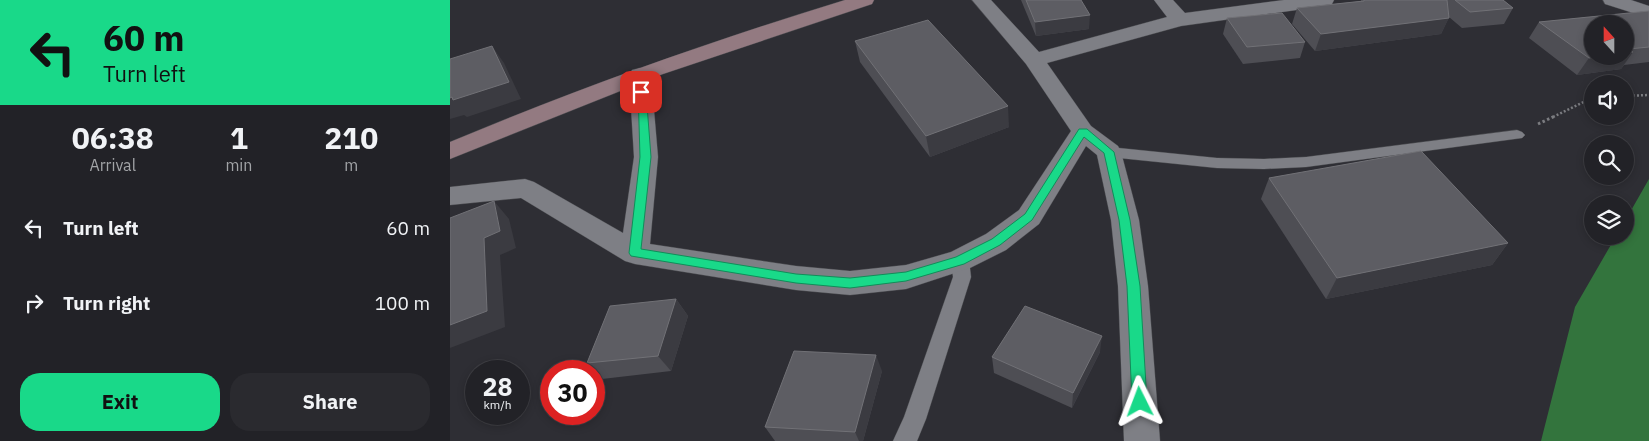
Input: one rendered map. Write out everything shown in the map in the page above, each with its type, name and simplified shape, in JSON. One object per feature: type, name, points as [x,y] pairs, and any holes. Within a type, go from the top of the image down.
[{"type":"street","points":[[450,151],[529,116],[640,75],[865,0]]},
{"type":"street","points":[[981,0],[1034,60],[1083,131],[1109,152],[1124,220],[1133,286],[1142,441]]},
{"type":"street","points":[[1163,0],[1180,20]]},
{"type":"street","points":[[1034,60],[1180,20],[1325,0]]},
{"type":"street","points":[[1612,0],[1649,12]]},
{"type":"street","points":[[635,253],[646,157],[640,75]]},
{"type":"street","points":[[450,196],[525,188],[635,253],[796,278],[850,283],[906,277],[960,260],[996,242],[1028,217],[1083,131]]},
{"type":"lane","points":[[1109,152],[1217,163],[1264,164],[1306,162],[1517,135]]},
{"type":"lane","points":[[905,441],[915,419],[962,277],[960,260]]},
{"type":"path","points":[[1634,96],[1649,95]]},
{"type":"path","points":[[1517,135],[1584,102]]},
{"type":"green space","points":[[1649,179],[1649,441],[1541,441],[1575,307],[1611,245],[1634,245],[1634,205]]},
{"type":"building","points":[[1026,0],[1081,0],[1090,15],[1035,22]]},
{"type":"building","points":[[1364,0],[1447,0],[1449,18],[1321,34],[1297,8]]},
{"type":"building","points":[[1455,0],[1503,0],[1513,8],[1470,12]]},
{"type":"building","points":[[1649,11],[1649,47],[1634,48],[1634,15],[1609,15]]},
{"type":"building","points":[[1282,13],[1305,42],[1247,47],[1227,18]]},
{"type":"building","points":[[1584,18],[1584,54],[1539,22]]},
{"type":"building","points":[[928,20],[1008,106],[926,136],[855,41]]},
{"type":"building","points":[[492,46],[509,82],[453,100],[452,97],[450,98],[450,59]]},
{"type":"building","points":[[1421,151],[1508,243],[1337,278],[1269,178]]},
{"type":"building","points":[[494,201],[500,231],[484,238],[487,311],[450,325],[450,218]]},
{"type":"building","points":[[676,299],[658,356],[605,361],[588,360],[610,306]]},
{"type":"building","points":[[1025,306],[1102,336],[1073,393],[992,357]]},
{"type":"building","points":[[794,351],[876,355],[855,432],[765,427]]},
{"type":"route","points":[[641,92],[646,157],[635,253],[796,278],[850,283],[906,277],[960,260],[996,242],[1028,217],[1083,131],[1109,152],[1124,220],[1133,286],[1140,402]]}]
